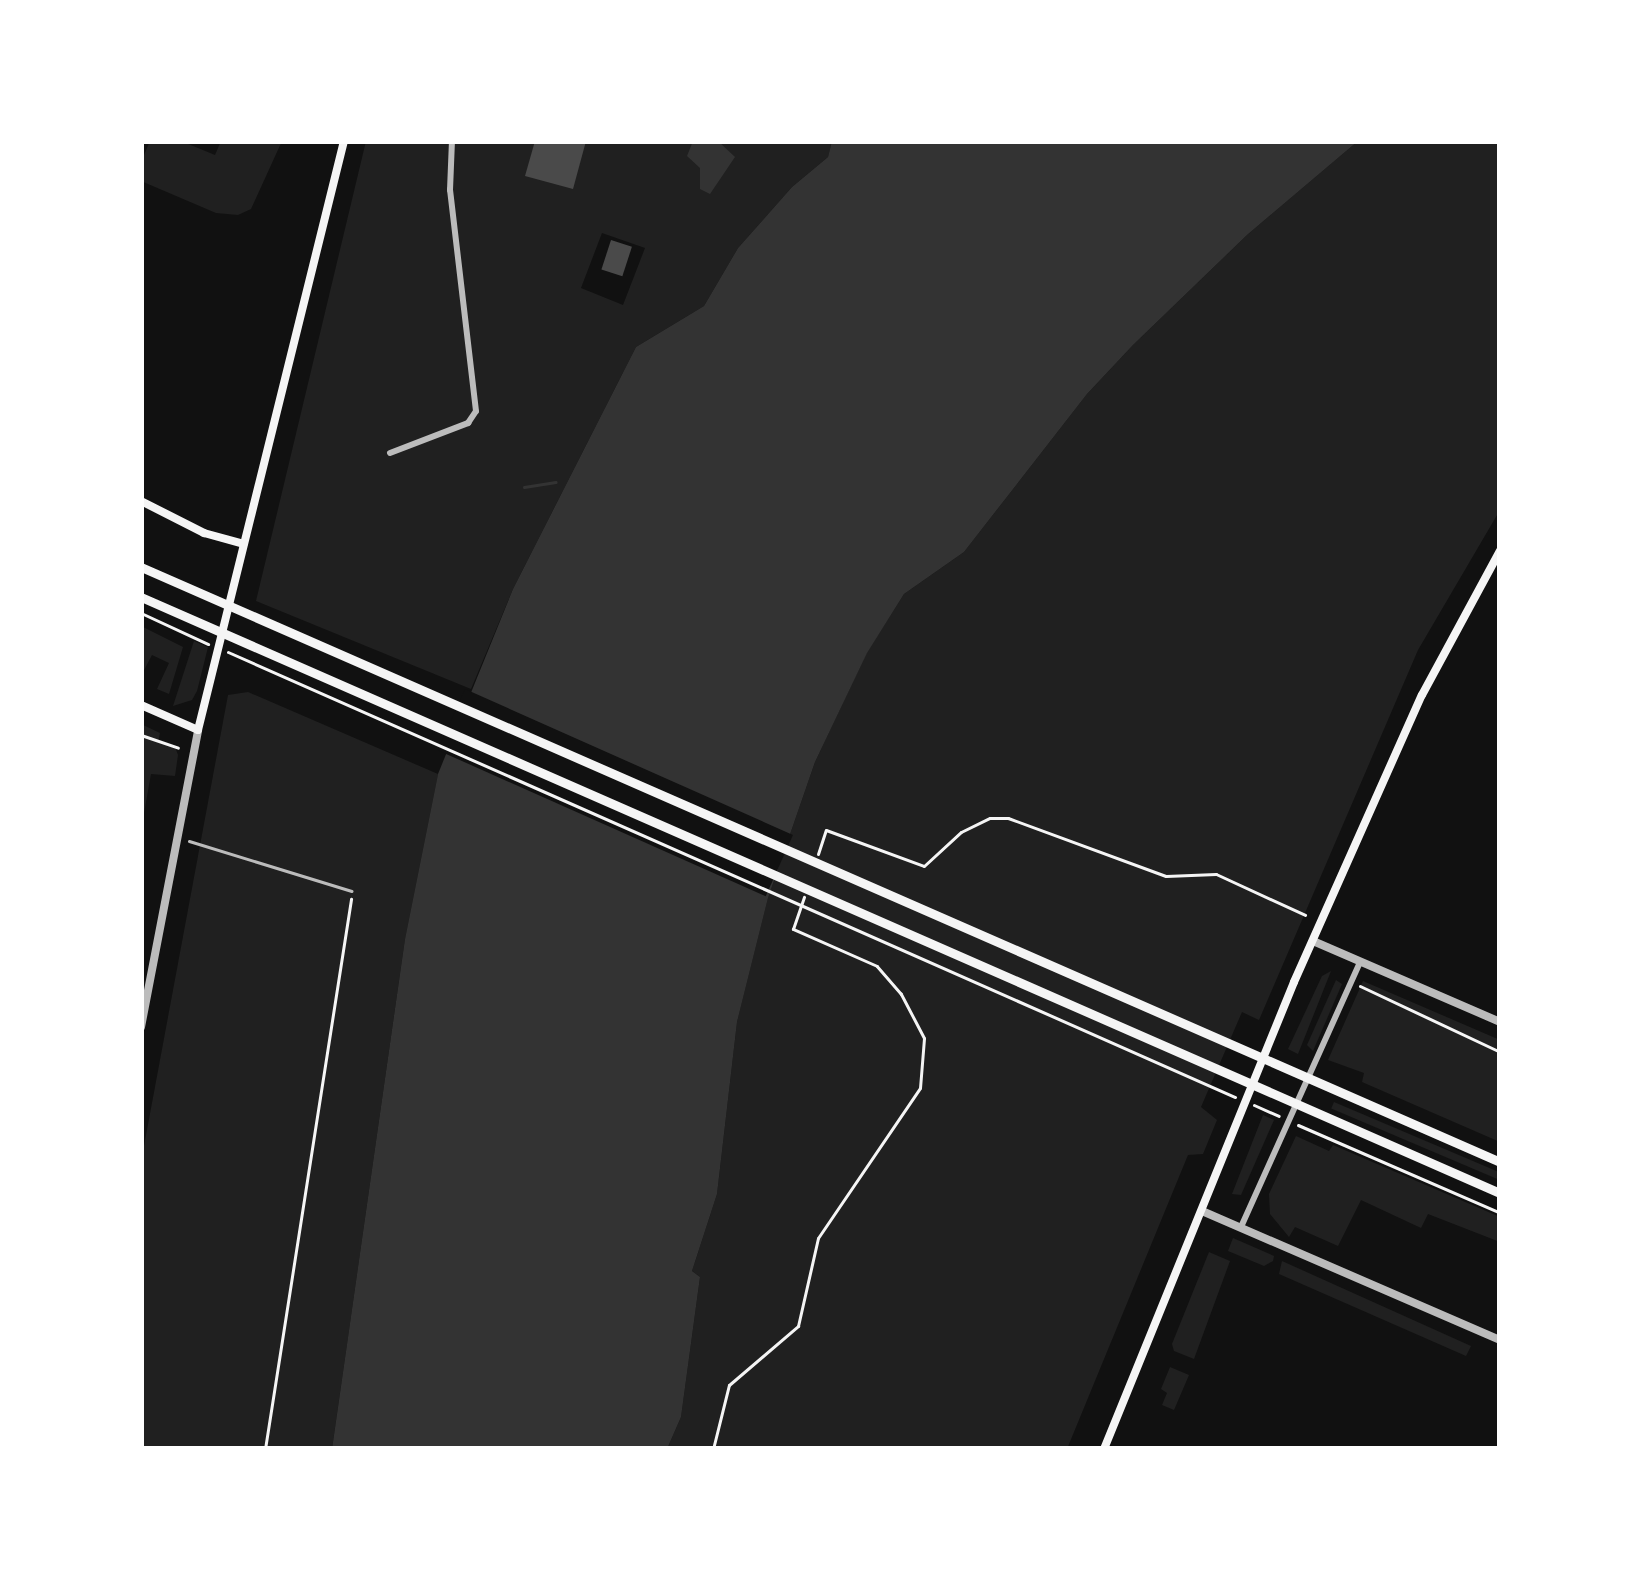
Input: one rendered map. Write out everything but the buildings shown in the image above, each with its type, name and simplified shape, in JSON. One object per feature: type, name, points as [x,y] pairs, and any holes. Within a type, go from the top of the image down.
[{"type":"main road","points":[[141,705],[198,730],[344,141]]},
{"type":"main road","points":[[141,501],[204,533],[244,544]]},
{"type":"main road","points":[[1104,1449],[1313,941],[1422,695],[1500,551]]},
{"type":"main road","points":[[142,568],[1500,1162]]},
{"type":"main road","points":[[141,597],[1322,1118],[1500,1192]]},
{"type":"street","points":[[390,453],[468,423],[476,411],[450,190],[452,141]]},
{"type":"street","points":[[141,1027],[198,730]]},
{"type":"street","points":[[1313,941],[1500,1022]]},
{"type":"street","points":[[1241,1227],[1361,961]]},
{"type":"street","points":[[1202,1211],[1500,1340]]},
{"type":"lane","points":[[189,841],[352,891]]},
{"type":"path","points":[[141,613],[1500,1213]]},
{"type":"path","points":[[141,734],[178,748]]},
{"type":"path","points":[[826,830],[924,866],[961,832],[991,818],[1008,818],[1166,876],[1216,874],[1304,915]]},
{"type":"path","points":[[265,1449],[352,891]]},
{"type":"path","points":[[712,1449],[729,1385],[798,1326],[818,1238],[920,1088],[924,1038],[892,981],[867,960],[793,929]]},
{"type":"path","points":[[1358,985],[1500,1052]]},
{"type":"shaded area","points":[[150,141],[181,141],[215,155],[221,141],[282,141],[251,209],[238,215],[216,213],[141,181],[141,162]]},
{"type":"shaded area","points":[[366,141],[832,141],[828,157],[792,187],[738,248],[704,306],[636,347],[513,589],[471,689],[256,601]],"holes":[[[602,233],[645,248],[623,305],[581,288]]]},
{"type":"shaded area","points":[[693,141],[718,141],[735,157],[710,194],[700,189],[700,168],[687,156]]},
{"type":"shaded area","points":[[832,141],[1358,141],[1247,235],[1133,345],[1087,394],[964,552],[904,594],[867,653],[815,762],[768,898],[737,1022],[717,1194],[692,1271],[700,1277],[681,1417],[667,1449],[332,1449],[405,939],[438,774],[513,589],[636,347],[704,306],[738,248],[792,187],[828,157]]},
{"type":"shaded area","points":[[1358,141],[1500,141],[1500,510],[1418,650],[1259,1020],[1242,1012],[1201,1107],[1217,1120],[1203,1154],[1188,1155],[1067,1449],[667,1449],[681,1417],[700,1277],[692,1271],[717,1194],[737,1022],[768,898],[815,762],[867,652],[904,594],[964,552],[1087,394],[1133,345],[1247,235]]},
{"type":"shaded area","points":[[141,626],[183,647],[169,694],[157,689],[169,663],[152,655],[141,676]]},
{"type":"shaded area","points":[[194,641],[208,647],[197,691],[192,700],[173,706]]},
{"type":"shaded area","points":[[248,692],[438,774],[405,939],[332,1449],[141,1449],[141,1162],[228,695]]},
{"type":"shaded area","points":[[141,724],[160,733],[158,742],[175,747],[178,755],[175,776],[151,774],[141,830]]},
{"type":"shaded area","points":[[1331,971],[1298,1054],[1288,1049],[1322,976]]},
{"type":"shaded area","points":[[1336,980],[1342,984],[1313,1051],[1307,1045]]},
{"type":"shaded area","points":[[1363,981],[1500,1040],[1500,1142],[1362,1082],[1364,1073],[1328,1060]]},
{"type":"shaded area","points":[[1334,1102],[1500,1172],[1498,1179],[1331,1108]]},
{"type":"shaded area","points":[[1263,1115],[1274,1120],[1241,1195],[1232,1194]]},
{"type":"shaded area","points":[[1296,1136],[1329,1151],[1333,1145],[1500,1217],[1500,1242],[1428,1214],[1421,1228],[1361,1200],[1338,1246],[1295,1227],[1289,1237],[1270,1214],[1269,1194]]},
{"type":"shaded area","points":[[1233,1238],[1274,1256],[1273,1261],[1264,1266],[1228,1251]]},
{"type":"shaded area","points":[[1209,1252],[1230,1261],[1194,1359],[1174,1351],[1172,1344]]},
{"type":"shaded area","points":[[1282,1261],[1471,1346],[1466,1356],[1279,1274]]},
{"type":"shaded area","points":[[1170,1367],[1189,1375],[1174,1410],[1162,1405],[1167,1393],[1161,1389]]},
{"type":"pier","points":[[465,689],[793,835],[766,896],[438,750]]},
{"type":"waterway","points":[[524,487],[556,482]]}]
